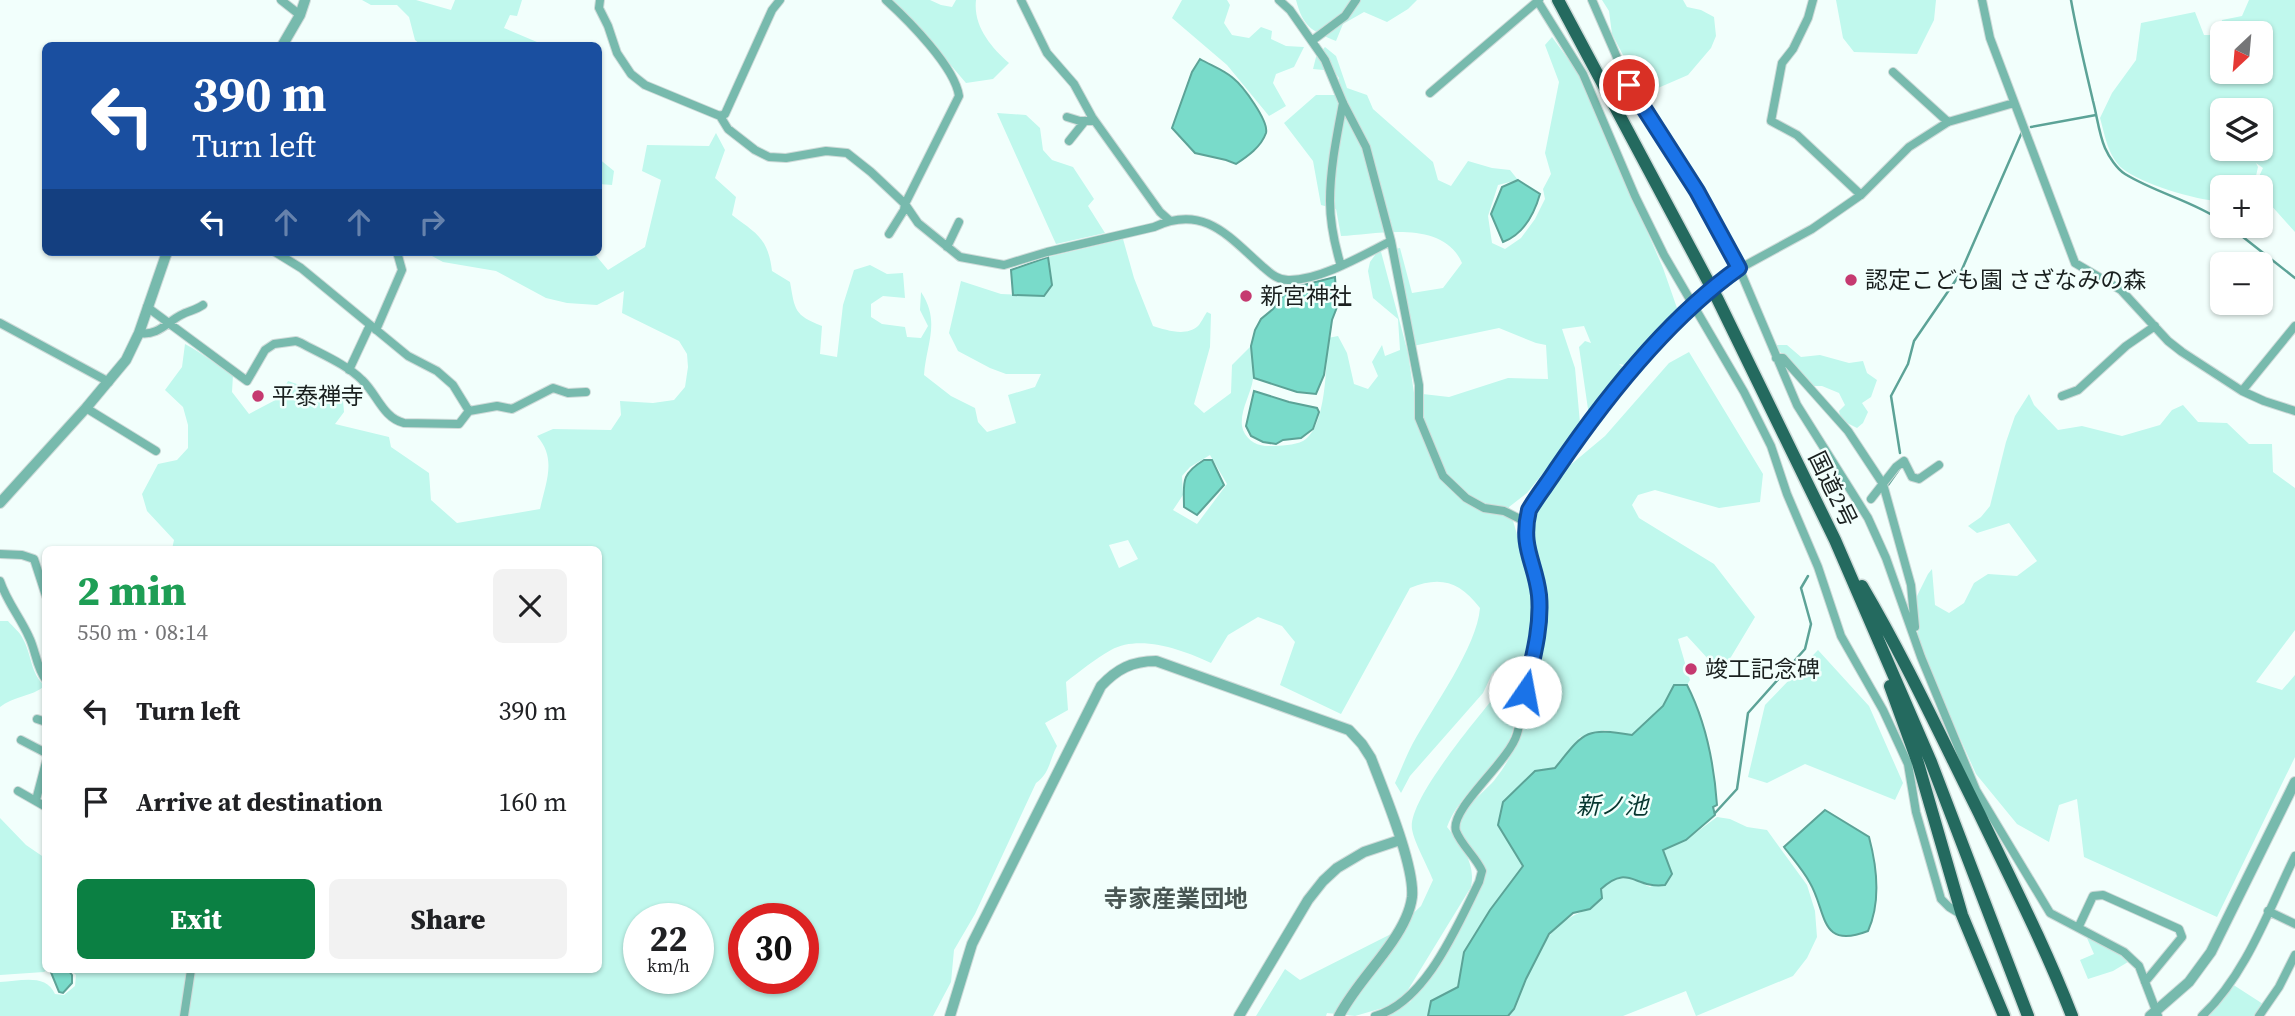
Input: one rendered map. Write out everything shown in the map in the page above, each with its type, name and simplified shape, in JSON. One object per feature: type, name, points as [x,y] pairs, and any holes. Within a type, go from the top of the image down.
[{"type":"highway","name":"国道2号","points":[[1559,0],[1717,299],[1835,540],[1931,762],[2028,1016]]},
{"type":"highway","points":[[1835,540],[1885,625],[1945,744],[2060,984],[2072,1016]]},
{"type":"highway","points":[[1856,589],[1919,763],[1962,915],[2004,1016]]},
{"type":"street","points":[[281,0],[300,15]]},
{"type":"street","points":[[284,42],[300,15],[305,0]]},
{"type":"street","points":[[600,0],[599,8],[617,53],[631,74],[645,85],[720,116],[728,129],[755,150],[769,156],[786,158],[826,151],[847,153],[872,172],[905,204],[918,223],[960,257],[1004,265],[1154,227],[1169,220],[1204,222],[1220,228],[1274,276],[1287,281],[1304,279],[1341,266],[1391,241]]},
{"type":"street","points":[[720,116],[725,114],[772,10],[780,0]]},
{"type":"street","points":[[886,0],[910,22],[957,83],[959,96],[904,210],[889,233]]},
{"type":"street","points":[[1021,0],[1047,53],[1074,84],[1090,121],[1169,220]]},
{"type":"street","points":[[1279,0],[1290,10],[1325,60],[1366,147],[1391,241],[1419,385],[1419,418],[1443,476],[1466,498],[1484,508],[1504,511],[1526,523]]},
{"type":"street","points":[[1313,40],[1345,16],[1356,0]]},
{"type":"street","points":[[1430,93],[1538,0],[1583,74],[1635,196],[1664,255],[1697,301],[1771,446],[1841,636],[1883,710],[1908,764],[1916,812],[1941,899],[1962,915]]},
{"type":"street","points":[[1592,0],[1629,85],[1697,191],[1797,405],[1868,518],[1976,790],[2050,913],[2124,952],[2139,966],[2155,1015],[2189,982],[2211,952],[2295,782]]},
{"type":"street","points":[[1813,0],[1808,18],[1793,49],[1782,63],[1770,121],[1797,135],[1861,195]]},
{"type":"street","points":[[1982,0],[1990,38],[2075,263],[2121,290],[2182,352],[2242,391],[2295,411]]},
{"type":"street","points":[[1893,72],[1948,122]]},
{"type":"street","points":[[1341,266],[1330,203],[1333,160],[1343,103]]},
{"type":"street","points":[[1375,1016],[1394,1009],[1408,999],[1430,973],[1479,882],[1482,871],[1458,834],[1456,820],[1465,804],[1505,758],[1517,734],[1540,621],[1539,593],[1526,546],[1529,510],[1539,493],[1588,423],[1697,301],[1736,270],[1812,229],[1861,195],[1909,147],[1948,122],[2014,103]]},
{"type":"street","points":[[1067,117],[1090,121]]},
{"type":"street","points":[[1069,141],[1090,121]]},
{"type":"street","points":[[947,247],[959,222]]},
{"type":"street","points":[[0,503],[126,360],[139,333],[166,256]]},
{"type":"street","points":[[282,256],[301,268],[408,356],[437,371],[453,385],[469,411]]},
{"type":"street","points":[[349,370],[402,270],[398,256]]},
{"type":"street","points":[[139,333],[149,334],[203,305]]},
{"type":"street","points":[[147,307],[247,381],[265,350],[274,344],[301,343],[362,379],[395,421],[459,424],[469,411],[497,407],[512,409],[553,388],[568,393],[586,392]]},
{"type":"street","points":[[0,323],[109,382]]},
{"type":"street","points":[[2062,396],[2078,390],[2126,346],[2155,326]]},
{"type":"street","points":[[2242,391],[2295,326]]},
{"type":"street","points":[[1776,358],[1783,358],[1848,431],[1883,484],[1911,585],[1916,632],[1914,636]]},
{"type":"street","points":[[86,408],[156,451]]},
{"type":"street","points":[[1871,499],[1896,467],[1904,461],[1912,477],[1919,479],[1939,465]]},
{"type":"street","points":[[0,554],[22,555],[34,559],[42,584]]},
{"type":"street","points":[[0,581],[6,599],[41,661]]},
{"type":"street","points":[[950,1016],[972,944],[1101,686],[1112,674],[1125,666],[1147,661],[1172,666],[1349,730],[1371,758],[1400,840],[1411,880],[1412,897],[1408,914],[1392,942],[1350,995],[1339,1016]]},
{"type":"street","points":[[21,740],[42,751]]},
{"type":"street","points":[[36,800],[42,777]]},
{"type":"street","points":[[18,790],[42,804]]},
{"type":"street","points":[[1239,1016],[1308,900],[1323,881],[1337,868],[1364,852],[1400,840]]},
{"type":"street","points":[[2205,1015],[2244,963],[2295,856]]},
{"type":"street","points":[[2079,926],[2093,896],[2104,895],[2179,929],[2182,937],[2145,982]]},
{"type":"street","points":[[2268,911],[2295,924]]},
{"type":"street","points":[[2259,1016],[2279,987],[2295,955]]},
{"type":"street","points":[[184,1016],[191,973]]},
{"type":"shaded area","points":[[362,0],[416,0],[451,10],[455,0],[522,0],[517,16],[510,15],[504,28],[537,42],[417,42],[409,17],[397,5],[371,5]]},
{"type":"shaded area","points":[[888,0],[930,0],[952,7],[956,0],[976,0],[980,27],[990,43],[1009,63],[993,79],[966,83],[913,21]]},
{"type":"shaded area","points":[[1182,0],[1227,0],[1230,5],[1224,23],[1232,35],[1249,38],[1261,27],[1272,31],[1271,39],[1286,46],[1304,47],[1294,67],[1276,74],[1273,83],[1286,106],[1269,116],[1227,65],[1172,18]]},
{"type":"shaded area","points":[[1296,0],[1417,0],[1387,22],[1364,12],[1343,24],[1336,41],[1305,22]]},
{"type":"shaded area","points":[[1602,0],[1683,0],[1687,7],[1714,17],[1716,36],[1711,48],[1688,75],[1658,88],[1634,76],[1612,34],[1609,11]]},
{"type":"shaded area","points":[[1836,0],[1936,0],[1934,20],[1917,54],[1854,52],[1843,38]]},
{"type":"shaded area","points":[[2249,0],[2295,0],[2295,232],[2273,207],[2273,175],[2260,175],[2263,168],[2256,163],[2256,175],[2210,175],[2210,200],[2185,195],[2143,180],[2123,169],[2110,152],[2100,118],[2112,93],[2136,60],[2141,23],[2195,12],[2204,35],[2210,35],[2210,84],[2273,84],[2273,21],[2222,20],[2242,16]]},
{"type":"shaded area","points":[[1552,37],[1579,74],[1663,268],[1677,308],[1635,367],[1619,364],[1628,371],[1589,416],[1579,347],[1585,341],[1591,343],[1584,326],[1562,329],[1575,368],[1580,423],[1573,436],[1527,493],[1509,507],[1535,596],[1533,625],[1526,656],[1507,660],[1492,674],[1483,693],[1410,776],[1401,793],[1395,783],[1406,758],[1453,677],[1477,624],[1480,608],[1464,592],[1448,583],[1431,582],[1410,588],[1341,714],[1280,685],[1295,642],[1282,626],[1258,617],[1228,635],[1211,663],[1175,649],[1135,643],[1111,650],[1066,682],[1068,710],[1045,723],[1057,746],[1047,771],[1036,783],[975,914],[954,950],[951,982],[933,1016],[0,1016],[0,982],[39,981],[51,987],[55,994],[64,995],[75,986],[74,973],[602,973],[602,546],[173,546],[174,540],[147,511],[142,494],[158,464],[177,460],[188,448],[188,425],[183,407],[165,390],[182,367],[185,344],[233,375],[232,392],[249,414],[285,395],[282,392],[288,381],[343,400],[344,412],[335,424],[389,437],[391,447],[429,473],[431,500],[457,523],[540,509],[548,462],[547,453],[537,436],[553,429],[611,430],[621,415],[620,401],[653,403],[674,400],[685,387],[687,354],[679,341],[622,313],[624,291],[597,305],[567,303],[546,298],[496,271],[443,262],[432,256],[596,256],[608,270],[645,247],[661,180],[642,171],[647,145],[709,146],[716,133],[725,150],[715,178],[736,197],[732,215],[760,238],[768,251],[772,271],[790,282],[793,299],[801,315],[822,326],[820,354],[837,357],[843,305],[854,270],[870,265],[887,274],[903,273],[905,298],[883,296],[871,304],[871,317],[882,324],[905,327],[907,337],[921,338],[928,326],[920,310],[921,292],[927,303],[931,323],[924,375],[951,396],[975,408],[978,422],[987,432],[1016,423],[1008,395],[1035,387],[1041,374],[1006,374],[958,351],[949,333],[961,281],[1001,294],[1044,296],[1052,284],[1048,257],[1123,239],[1134,278],[1153,326],[1176,332],[1188,331],[1198,326],[1207,312],[1211,314],[1210,347],[1194,404],[1204,413],[1231,393],[1232,365],[1251,346],[1254,375],[1243,414],[1243,430],[1251,440],[1261,445],[1294,444],[1311,434],[1317,423],[1324,394],[1328,338],[1338,336],[1347,353],[1354,384],[1368,389],[1378,376],[1372,362],[1382,345],[1385,356],[1400,350],[1398,319],[1373,298],[1368,271],[1370,262],[1380,248],[1408,353],[1414,393],[1449,397],[1508,378],[1548,379],[1546,345],[1499,328],[1413,346],[1395,249],[1400,248],[1412,293],[1443,288],[1462,263],[1453,249],[1440,240],[1425,235],[1391,232],[1341,236],[1336,209],[1321,205],[1313,161],[1284,123],[1316,95],[1335,95],[1339,78],[1334,71],[1313,69],[1316,57],[1325,47],[1336,56],[1347,88],[1367,95],[1373,109],[1433,162],[1438,180],[1451,186],[1468,161],[1510,170],[1518,180],[1498,185],[1488,216],[1492,243],[1505,249],[1521,238],[1545,199],[1543,189],[1551,174],[1545,153],[1559,82],[1545,45]],"holes":[[[1210,455],[1227,484],[1197,524],[1173,510],[1183,495],[1182,476],[1190,467]],[[1128,540],[1138,559],[1119,568],[1109,545]]]},
{"type":"shaded area","points":[[997,113],[1026,115],[1040,128],[1043,150],[1052,160],[1073,167],[1094,199],[1088,206],[1105,233],[1056,244]]},
{"type":"shaded area","points":[[602,161],[614,171],[612,185],[602,184]]},
{"type":"shaded area","points":[[1774,345],[1787,345],[1801,357],[1820,355],[1849,363],[1863,361],[1867,373],[1877,380],[1871,397],[1862,403],[1868,412],[1863,423],[1857,428],[1841,420],[1839,411],[1845,405],[1839,393],[1822,386],[1811,386]]},
{"type":"shaded area","points":[[1689,352],[1763,474],[1760,502],[1719,508],[1655,490],[1638,495],[1632,505],[1639,518],[1714,564],[1755,617],[1728,662],[1710,661],[1687,636],[1678,639],[1690,680],[1687,685],[1674,686],[1663,706],[1632,736],[1605,730],[1580,737],[1555,768],[1514,852],[1523,866],[1464,952],[1458,987],[1431,1001],[1428,1016],[1385,1016],[1410,1002],[1432,975],[1466,916],[1481,861],[1463,837],[1459,822],[1467,809],[1500,773],[1520,735],[1543,622],[1529,546],[1532,511],[1556,477],[1605,436],[1669,363]]},
{"type":"shaded area","points":[[2029,394],[2034,405],[2058,430],[2082,426],[2122,436],[2160,425],[2172,410],[2183,405],[2198,422],[2227,423],[2249,444],[2272,444],[2273,472],[2295,488],[2295,630],[2256,682],[2282,690],[2295,675],[2295,757],[2217,917],[2084,857],[2077,799],[2059,805],[2049,842],[2017,824],[1976,774],[1919,647],[1915,600],[1932,569],[1935,605],[1949,613],[1964,603],[1974,583],[1988,574],[2017,576],[2037,561],[2009,523],[1977,533],[1968,526],[1990,506],[2015,416]]},
{"type":"shaded area","points":[[0,621],[8,621],[26,645],[42,688],[0,707]]},
{"type":"shaded area","points":[[1818,650],[1869,706],[1903,783],[1895,800],[1805,764],[1767,783],[1748,777],[1765,705]]},
{"type":"shaded area","points":[[1518,681],[1516,715],[1510,740],[1466,795],[1447,827],[1470,862],[1471,887],[1400,1003],[1355,1016],[1327,1013],[1326,1016],[1256,1016],[1285,969],[1300,980],[1391,934],[1421,906],[1433,880],[1413,834],[1414,815],[1449,754],[1506,683]]},
{"type":"shaded area","points":[[1717,817],[1730,819],[1747,827],[1767,830],[1807,885],[1815,911],[1817,937],[1807,958],[1793,976],[1696,1016],[1686,991],[1623,1016],[1508,1016],[1535,958],[1557,928],[1567,920],[1591,909],[1603,888],[1614,878],[1628,878],[1650,887],[1672,874],[1663,850],[1686,840]]},
{"type":"shaded area","points":[[0,818],[26,845],[42,856],[42,972],[0,975]]},
{"type":"shaded area","points":[[2087,938],[2117,952],[2128,962],[2113,971],[2088,979],[2080,960],[2094,954]]},
{"type":"shaded area","points":[[2232,984],[2263,1004],[2255,1016],[2210,1016]]},
{"type":"water","points":[[1200,59],[1225,72],[1237,82],[1264,120],[1266,133],[1261,143],[1236,164],[1195,153],[1172,128],[1192,72]]},
{"type":"water","points":[[1518,180],[1540,194],[1527,223],[1517,234],[1503,242],[1491,214],[1502,187]]},
{"type":"water","points":[[1048,257],[1052,285],[1044,296],[1013,295],[1011,270]]},
{"type":"water","points":[[1335,277],[1337,307],[1332,320],[1324,375],[1316,394],[1297,392],[1254,378],[1251,346],[1261,319],[1273,309],[1288,289]]},
{"type":"water","points":[[1254,391],[1317,408],[1319,412],[1313,429],[1301,438],[1283,440],[1276,444],[1251,436],[1246,426]]},
{"type":"water","points":[[1204,460],[1212,460],[1224,485],[1197,515],[1184,507],[1184,485],[1191,470]]},
{"type":"water","name":"新ノ池","points":[[1674,685],[1687,685],[1699,713],[1711,758],[1717,805],[1713,807],[1715,815],[1686,840],[1663,850],[1672,874],[1665,885],[1646,884],[1625,877],[1618,878],[1601,889],[1602,898],[1590,909],[1573,913],[1549,934],[1514,1009],[1508,1016],[1428,1016],[1431,1001],[1458,987],[1464,952],[1490,910],[1523,866],[1498,825],[1503,802],[1535,771],[1555,768],[1587,735],[1604,732],[1632,735],[1663,706]]},
{"type":"water","points":[[1825,810],[1869,837],[1872,848],[1876,872],[1875,908],[1868,931],[1852,936],[1841,936],[1827,925],[1810,883],[1784,847]]},
{"type":"water","points":[[51,973],[70,973],[72,983],[63,993],[59,992]]},
{"type":"waterway","points":[[2071,0],[2100,131],[2111,159],[2122,172],[2137,181],[2210,214]]},
{"type":"waterway","points":[[2031,127],[2096,115]]},
{"type":"waterway","points":[[1900,453],[1891,396],[1908,364],[1914,341],[1960,274],[2022,132]]},
{"type":"waterway","points":[[2244,238],[2295,278]]},
{"type":"waterway","points":[[1888,485],[1900,468]]},
{"type":"waterway","points":[[1715,813],[1737,789],[1748,713],[1805,649],[1811,624],[1801,588],[1808,576]]},
{"type":"place","name":"認定こども園 さざなみの森","points":[[1851,280]]},
{"type":"place","name":"新宮神社","points":[[1246,296]]},
{"type":"place","name":"平泰禅寺","points":[[258,396]]},
{"type":"place","name":"竣工記念碑","points":[[1691,669]]},
{"type":"district","name":"寺家産業団地","points":[[1176,898]]},
{"type":"route","points":[[1525,692],[1540,621],[1539,593],[1526,546],[1529,510],[1588,423],[1639,364],[1693,304],[1739,268],[1697,191],[1629,85]]}]
